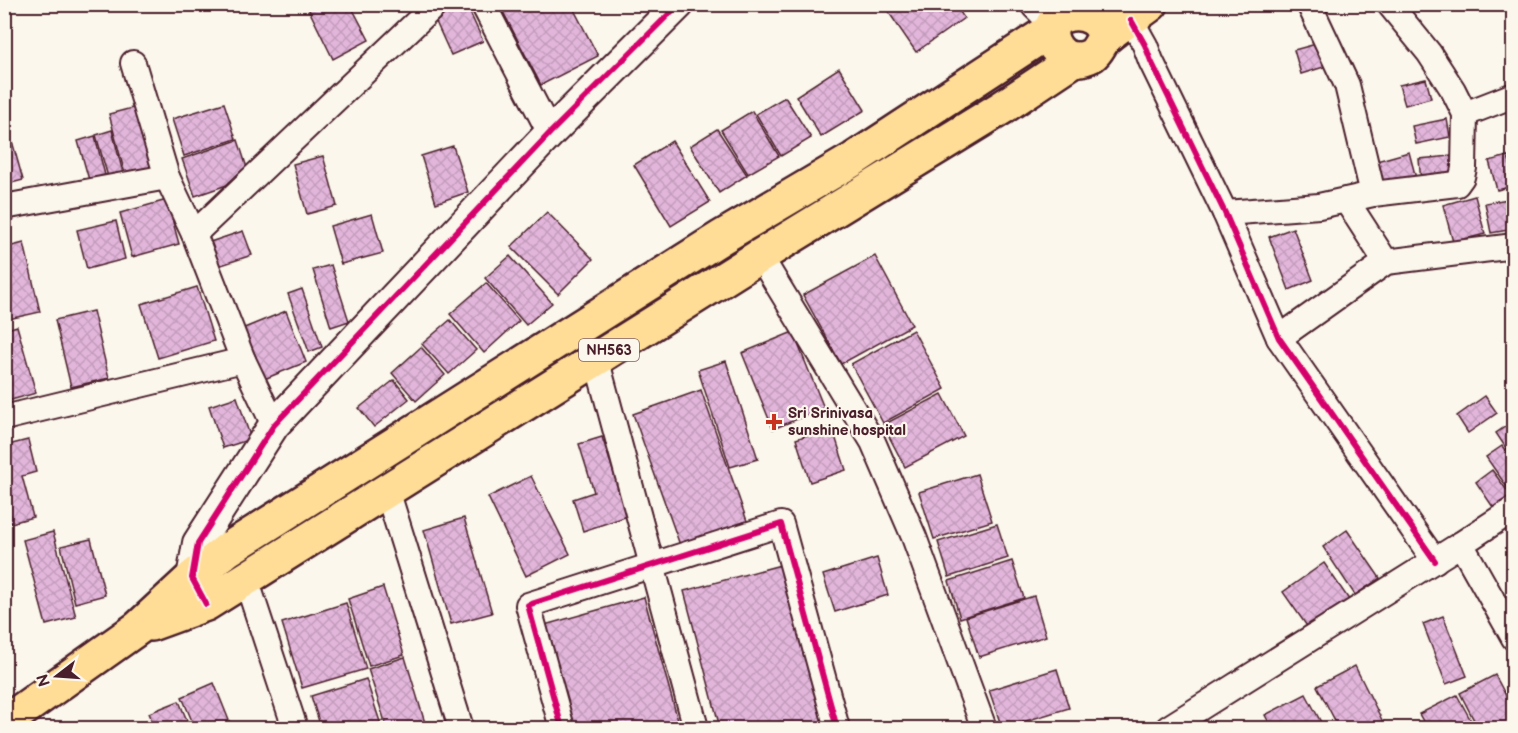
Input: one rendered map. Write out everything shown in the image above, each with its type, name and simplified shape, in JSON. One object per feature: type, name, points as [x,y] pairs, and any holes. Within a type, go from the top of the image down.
[{"type":"highway","points":[[1075,59],[1065,57],[1057,50],[1052,40],[1066,11],[1097,14],[1103,26],[1104,38]]},
{"type":"highway","name":"NH563","points":[[199,591],[227,550],[722,237],[854,159],[1066,11]]},
{"type":"highway","name":"NH563","points":[[4,723],[138,628],[199,591],[246,579],[596,358],[993,113],[1075,59],[1093,54],[1100,47],[1104,38],[1141,12]]},
{"type":"street","points":[[194,234],[436,4]]},
{"type":"street","points":[[483,4],[550,133]]},
{"type":"street","points":[[199,591],[198,543],[274,425],[550,133],[679,4]]},
{"type":"street","points":[[1309,4],[1347,85],[1373,194]]},
{"type":"street","points":[[1225,213],[1319,206],[1373,194],[1457,184],[1464,168],[1465,114],[1453,90],[1429,53],[1389,4]]},
{"type":"street","points":[[1141,12],[1145,45],[1151,61],[1225,213],[1279,338],[1435,561]]},
{"type":"street","points":[[133,63],[167,177],[194,234],[243,360],[274,425]]},
{"type":"street","points":[[1465,114],[1514,95]]},
{"type":"street","points":[[4,207],[167,177]]},
{"type":"street","points":[[1346,200],[1386,262]]},
{"type":"street","points":[[1279,338],[1386,262],[1514,246]]},
{"type":"street","points":[[760,256],[873,442],[914,537],[984,729]]},
{"type":"street","points":[[596,358],[696,729]]},
{"type":"street","points":[[4,417],[243,360]]},
{"type":"street","points":[[387,490],[461,729]]},
{"type":"street","points":[[1168,729],[1514,509]]},
{"type":"street","points":[[562,729],[528,605],[781,524],[837,729]]},
{"type":"street","points":[[1461,544],[1514,638]]},
{"type":"street","points":[[246,579],[296,729]]},
{"type":"building","points":[[306,4],[350,4],[369,40],[333,59]]},
{"type":"building","points":[[456,4],[466,4],[483,41],[451,55],[436,22]]},
{"type":"building","points":[[499,4],[571,4],[598,56],[541,85]]},
{"type":"building","points":[[883,4],[955,4],[964,18],[916,52]]},
{"type":"building","points":[[1320,43],[1327,66],[1301,74],[1294,50]]},
{"type":"building","points":[[839,68],[865,110],[821,137],[796,96]]},
{"type":"building","points":[[1426,79],[1431,98],[1405,105],[1399,85]]},
{"type":"building","points":[[785,97],[811,138],[781,156],[756,114]]},
{"type":"building","points":[[224,103],[236,139],[184,156],[172,119]]},
{"type":"building","points":[[136,107],[151,167],[125,174],[109,114]]},
{"type":"building","points":[[752,111],[779,156],[748,174],[721,130]]},
{"type":"building","points":[[1447,119],[1450,137],[1416,144],[1412,126]]},
{"type":"building","points":[[4,123],[7,123],[23,180],[4,185]]},
{"type":"building","points":[[717,129],[747,175],[719,193],[690,146]]},
{"type":"building","points":[[112,130],[123,173],[108,177],[96,135]]},
{"type":"building","points":[[95,136],[105,175],[89,180],[78,141]]},
{"type":"building","points":[[238,140],[250,177],[195,196],[182,159]]},
{"type":"building","points":[[672,141],[710,202],[671,226],[634,165]]},
{"type":"building","points":[[453,146],[468,192],[436,203],[421,156]]},
{"type":"building","points":[[1409,152],[1417,182],[1380,191],[1373,162]]},
{"type":"building","points":[[323,156],[337,206],[307,214],[293,164]]},
{"type":"building","points":[[1451,156],[1453,179],[1421,183],[1419,159]]},
{"type":"building","points":[[1508,156],[1514,186],[1497,190],[1489,161]]},
{"type":"building","points":[[1475,196],[1485,234],[1453,242],[1443,205]]},
{"type":"building","points":[[1514,198],[1514,229],[1491,233],[1485,203]]},
{"type":"building","points":[[167,200],[179,244],[132,257],[120,213]]},
{"type":"building","points":[[547,212],[593,259],[558,294],[511,247]]},
{"type":"building","points":[[372,214],[383,253],[341,264],[330,226]]},
{"type":"building","points":[[116,221],[125,259],[87,269],[77,230]]},
{"type":"building","points":[[1293,228],[1313,280],[1289,290],[1269,237]]},
{"type":"building","points":[[243,231],[252,255],[212,268],[204,244]]},
{"type":"building","points":[[24,243],[40,312],[4,320],[4,248]]},
{"type":"building","points":[[510,256],[552,303],[526,325],[485,278]]},
{"type":"building","points":[[875,256],[912,325],[841,364],[803,295]]},
{"type":"building","points":[[331,265],[349,321],[331,327],[313,270]]},
{"type":"building","points":[[486,283],[519,321],[484,353],[450,314]]},
{"type":"building","points":[[197,287],[214,341],[158,358],[141,304]]},
{"type":"building","points":[[302,289],[322,347],[309,352],[288,294]]},
{"type":"building","points":[[93,311],[109,378],[71,387],[55,320]]},
{"type":"building","points":[[286,311],[306,362],[257,382],[237,331]]},
{"type":"building","points":[[450,320],[476,350],[449,374],[422,344]]},
{"type":"building","points":[[17,326],[36,393],[4,402],[4,330]]},
{"type":"building","points":[[913,330],[945,389],[883,423],[851,364]]},
{"type":"building","points":[[793,332],[824,408],[773,429],[742,353]]},
{"type":"building","points":[[421,347],[445,375],[416,401],[392,373]]},
{"type":"building","points":[[726,361],[758,459],[730,467],[698,370]]},
{"type":"building","points":[[394,380],[409,399],[374,427],[359,408]]},
{"type":"building","points":[[701,390],[747,521],[680,545],[633,414]]},
{"type":"building","points":[[942,394],[964,436],[905,467],[883,425]]},
{"type":"building","points":[[1485,396],[1497,413],[1468,433],[1457,416]]},
{"type":"building","points":[[237,397],[251,439],[223,448],[209,406]]},
{"type":"building","points":[[1512,422],[1514,423],[1514,460],[1496,433]]},
{"type":"building","points":[[832,427],[846,470],[810,482],[796,439]]},
{"type":"building","points":[[602,437],[628,516],[583,531],[573,499],[594,492],[579,444]]},
{"type":"building","points":[[28,440],[36,472],[22,476],[33,517],[4,525],[4,446]]},
{"type":"building","points":[[1502,446],[1514,462],[1514,497],[1486,457]]},
{"type":"building","points":[[1492,470],[1514,500],[1499,516],[1476,482]]},
{"type":"building","points":[[977,474],[992,521],[934,539],[919,492]]},
{"type":"building","points":[[531,476],[570,554],[526,576],[488,497]]},
{"type":"building","points":[[464,518],[492,613],[451,624],[424,530]]},
{"type":"building","points":[[997,524],[1008,558],[949,577],[938,542]]},
{"type":"building","points":[[1347,530],[1380,578],[1355,595],[1323,547]]},
{"type":"building","points":[[53,532],[76,617],[46,625],[23,540]]},
{"type":"building","points":[[91,539],[105,595],[75,603],[61,546]]},
{"type":"building","points":[[877,558],[888,595],[835,612],[823,575]]},
{"type":"building","points":[[1012,561],[1024,598],[960,618],[949,581]]},
{"type":"building","points":[[788,563],[831,728],[720,728],[684,591]]},
{"type":"building","points":[[1324,563],[1352,604],[1311,632],[1283,592]]},
{"type":"building","points":[[383,587],[404,655],[369,666],[348,599]]},
{"type":"building","points":[[1034,596],[1046,636],[979,657],[966,617]]},
{"type":"building","points":[[644,597],[680,728],[570,728],[541,626]]},
{"type":"building","points":[[346,603],[366,669],[302,688],[282,623]]},
{"type":"building","points":[[1443,616],[1467,676],[1446,684],[1423,624]]},
{"type":"building","points":[[405,657],[425,723],[407,728],[387,728],[368,669]]},
{"type":"building","points":[[1355,666],[1385,726],[1339,728],[1317,686]]},
{"type":"building","points":[[1057,669],[1069,708],[1002,728],[989,690]]},
{"type":"building","points":[[1495,675],[1514,711],[1514,728],[1478,728],[1460,693]]},
{"type":"building","points":[[366,679],[382,728],[321,728],[311,696]]},
{"type":"building","points":[[214,683],[232,728],[195,728],[182,697]]},
{"type":"building","points":[[1306,694],[1324,728],[1272,728],[1265,715]]},
{"type":"building","points":[[1457,695],[1475,728],[1427,728],[1419,714]]},
{"type":"building","points":[[179,701],[190,728],[155,728],[149,713]]},
{"type":"building","points":[[150,720],[153,728],[129,728]]},
{"type":"cycle path","points":[[206,604],[192,578],[198,543],[274,425],[550,133],[679,4]]},
{"type":"cycle path","points":[[1131,20],[1225,213],[1279,338],[1435,561]]},
{"type":"cycle path","points":[[562,728],[528,605],[781,524],[837,728]]},
{"type":"place","name":"Sri Srinivasa sunshine hospital","points":[[774,422]]}]
